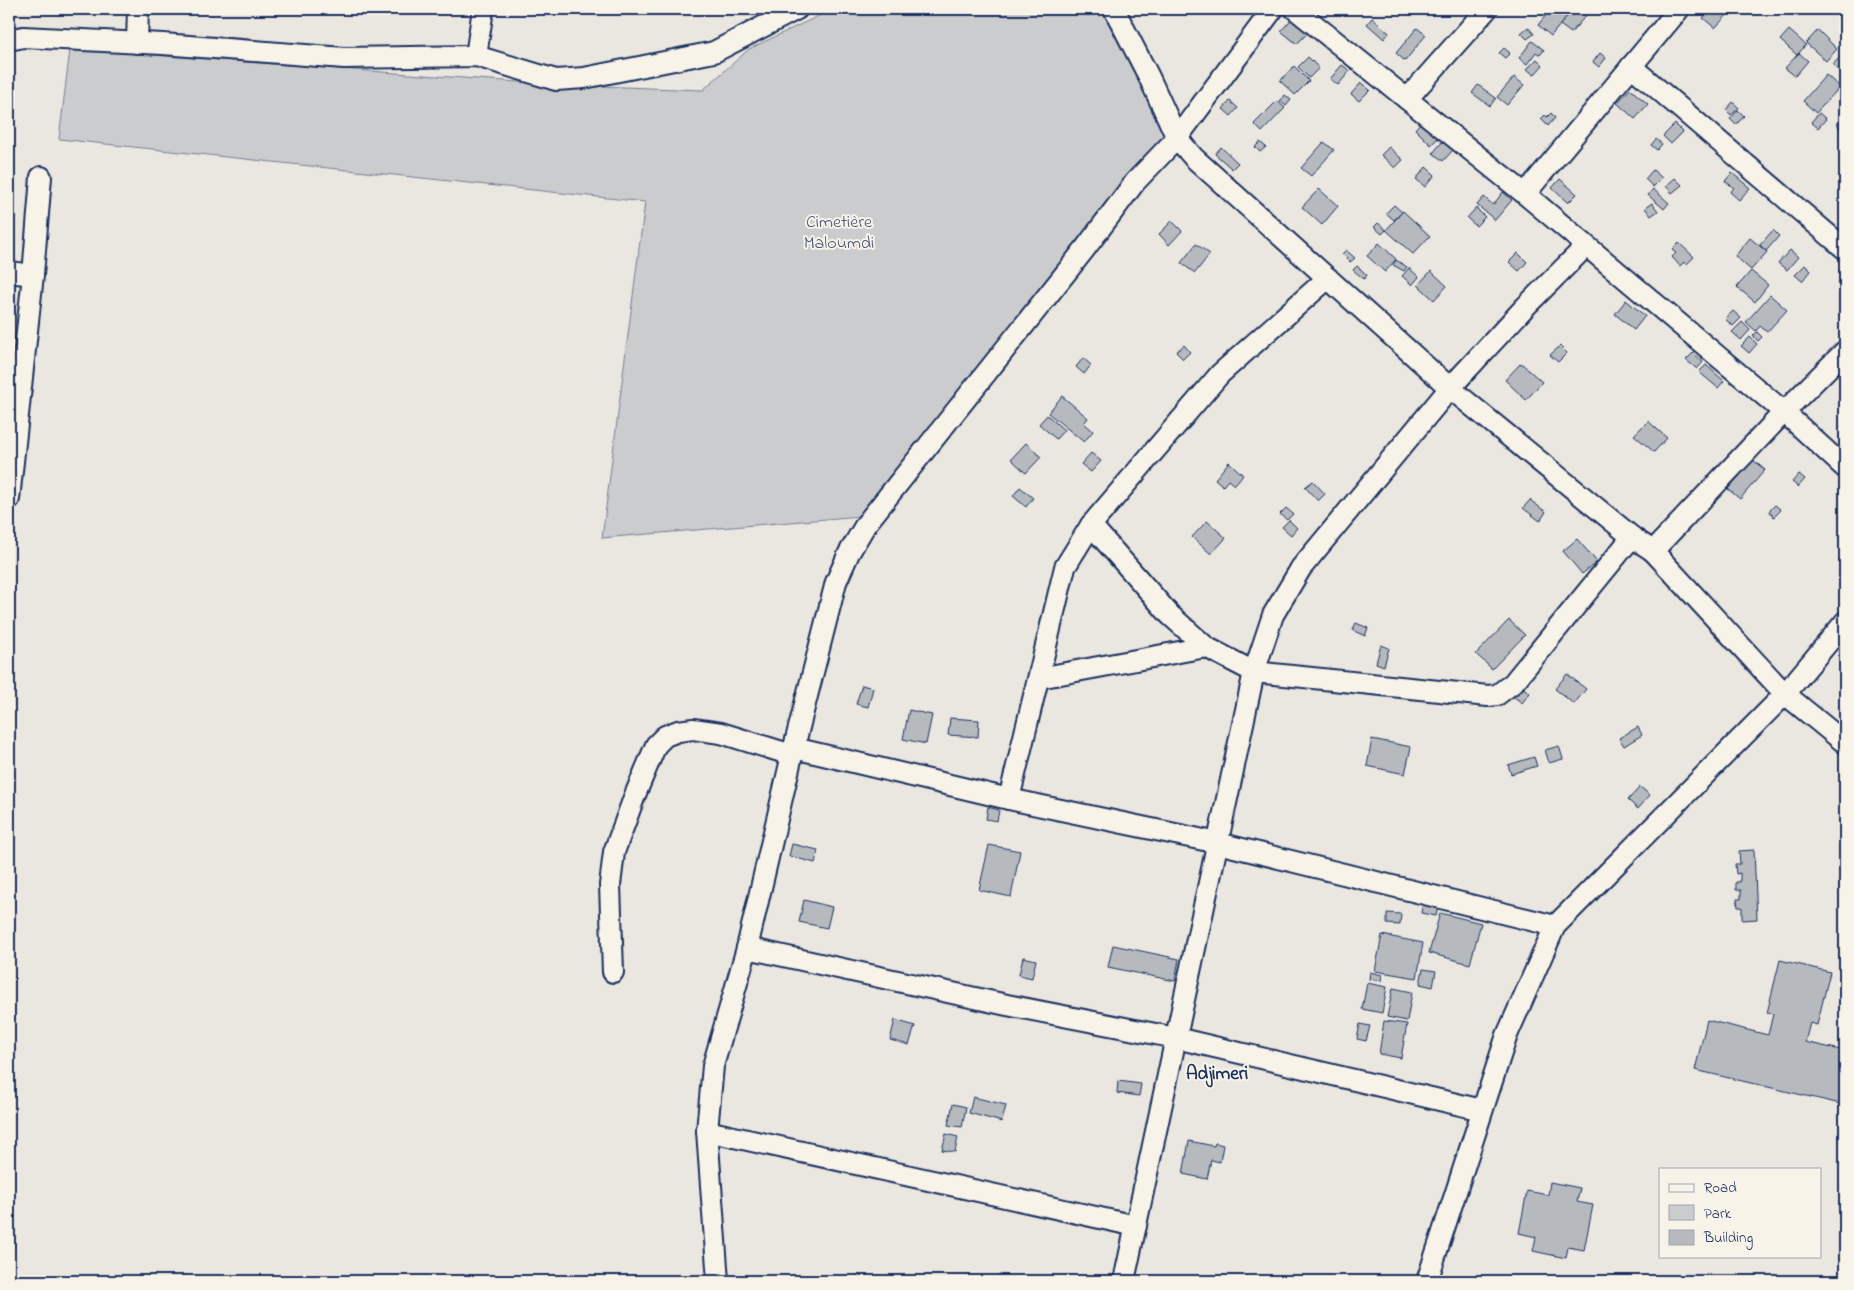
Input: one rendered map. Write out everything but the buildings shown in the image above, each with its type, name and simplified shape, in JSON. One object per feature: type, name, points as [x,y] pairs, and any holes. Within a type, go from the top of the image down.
[{"type":"street","points":[[137,43],[138,9]]},
{"type":"street","points":[[476,56],[483,9]]},
{"type":"street","points":[[9,40],[23,37],[137,43],[344,58],[476,56],[556,80],[584,78],[714,52],[797,9]]},
{"type":"street","points":[[1114,9],[1149,77],[1177,138],[1194,158],[1450,388],[1632,537],[1653,551],[1785,694],[1845,743]]},
{"type":"street","points":[[718,1281],[708,1131],[713,1066],[747,948],[792,751],[836,582],[866,524],[1078,258],[1135,182],[1177,138],[1273,9]]},
{"type":"street","points":[[1295,9],[1525,194],[1784,412],[1845,468]]},
{"type":"street","points":[[1407,99],[1487,9]]},
{"type":"street","points":[[1525,194],[1679,9]]},
{"type":"street","points":[[1631,66],[1845,249]]},
{"type":"street","points":[[9,499],[33,274],[41,177]]},
{"type":"street","points":[[1124,1281],[1254,672],[1273,616],[1301,568],[1450,388],[1525,307],[1586,246]]},
{"type":"street","points":[[9,272],[33,274]]},
{"type":"street","points":[[1010,799],[1065,567],[1092,525],[1220,374],[1328,278]]},
{"type":"street","points":[[1653,551],[1784,412],[1845,352]]},
{"type":"street","points":[[1092,525],[1170,616],[1206,647],[1254,672],[1468,696],[1498,695],[1513,683],[1632,537]]},
{"type":"street","points":[[1427,1281],[1506,1035],[1555,926],[1785,694],[1845,622]]},
{"type":"street","points":[[1038,678],[1206,647]]},
{"type":"street","points":[[613,972],[610,885],[614,852],[656,745],[665,736],[678,731],[693,729],[721,733],[792,751],[1218,843],[1555,926]]},
{"type":"street","points":[[747,948],[998,1003],[1176,1038],[1482,1110]]},
{"type":"street","points":[[708,1131],[1136,1226]]},
{"type":"green space","name":"Cimetière Maloumdi","points":[[833,9],[1115,9],[1168,133],[861,516],[602,538],[645,202],[59,139],[70,49],[545,84],[703,90],[749,49]]},
{"type":"district","name":"Adjimeri","points":[[1217,1072]]}]
